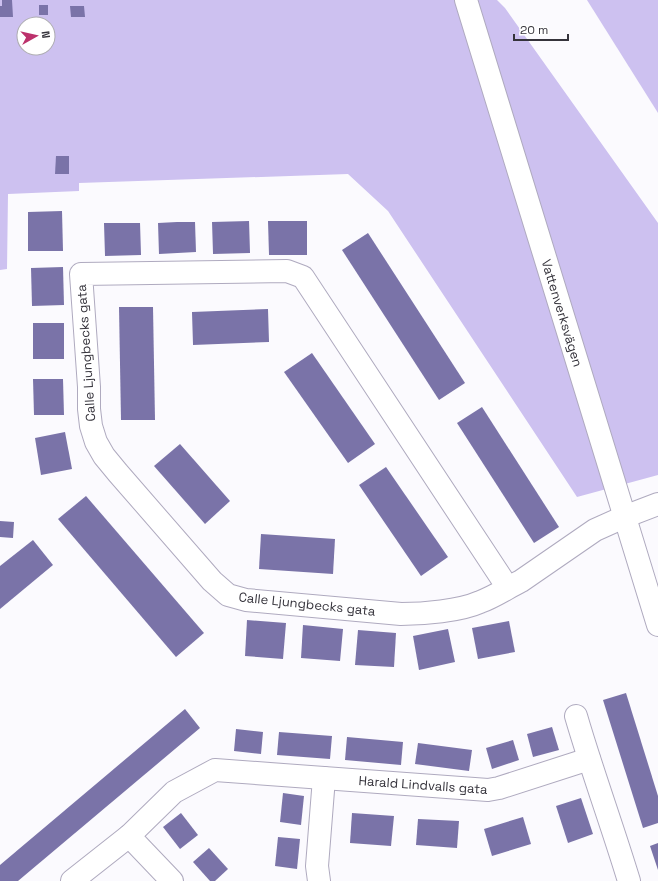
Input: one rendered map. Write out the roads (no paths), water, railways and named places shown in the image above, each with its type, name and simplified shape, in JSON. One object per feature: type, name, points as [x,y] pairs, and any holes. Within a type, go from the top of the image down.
[{"type":"street","name":"Vattenverksvägen","points":[[466,0],[658,626]]},
{"type":"street","name":"Calle Ljungbecks gata","points":[[508,588],[303,277],[287,271],[81,274],[90,415],[91,426],[96,442],[104,456],[198,566],[228,595],[246,600],[412,614],[468,606],[479,603],[508,588],[595,530],[658,504]]},
{"type":"street","points":[[576,716],[629,881]]},
{"type":"street","name":"Harald Lindvalls gata","points":[[129,836],[174,792],[215,770],[488,790],[499,788],[589,759]]},
{"type":"street","points":[[319,881],[317,866],[324,778]]},
{"type":"street","points":[[72,881],[129,836],[172,881]]}]
